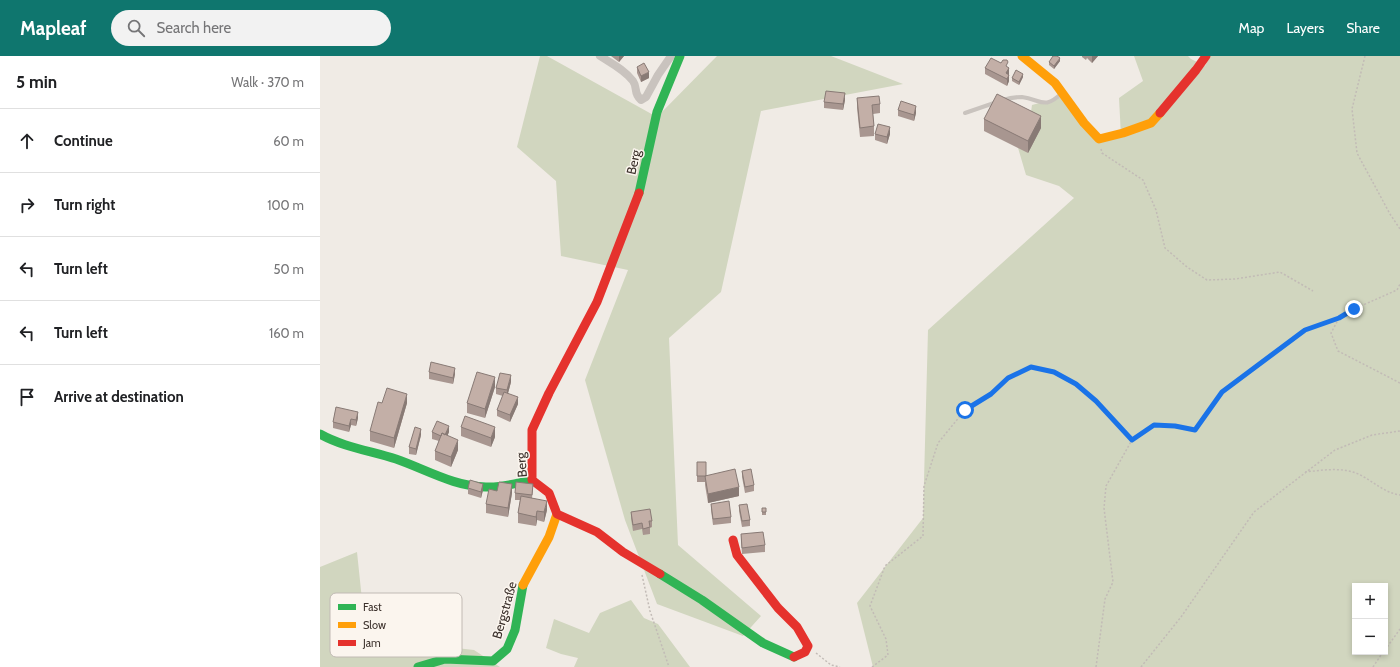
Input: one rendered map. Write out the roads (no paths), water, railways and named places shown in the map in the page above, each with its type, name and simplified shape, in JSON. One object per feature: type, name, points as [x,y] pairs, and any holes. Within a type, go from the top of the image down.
[{"type":"street","points":[[600,56],[626,73],[634,82],[636,96],[641,100],[646,97],[671,56]]},
{"type":"street","name":"Berg","points":[[557,514],[549,493],[532,480],[532,430],[549,393],[597,302],[603,287],[638,198],[657,112],[680,56]]},
{"type":"street","points":[[1022,56],[1055,83],[1084,123],[1099,139],[1123,133],[1151,123],[1206,56]]},
{"type":"street","points":[[320,434],[332,441],[478,486],[496,488],[532,480]]},
{"type":"street","points":[[557,514],[596,532],[623,552],[702,600],[763,643],[794,657],[805,652],[808,646],[797,627],[778,608],[737,555],[733,540]]},
{"type":"street","name":"Bergstraße","points":[[418,667],[445,658],[493,661],[507,649],[515,630],[522,586],[549,538],[557,514]]},
{"type":"lane","points":[[965,113],[1004,99],[1022,97],[1042,103],[1048,103],[1054,101],[1062,93]]}]
